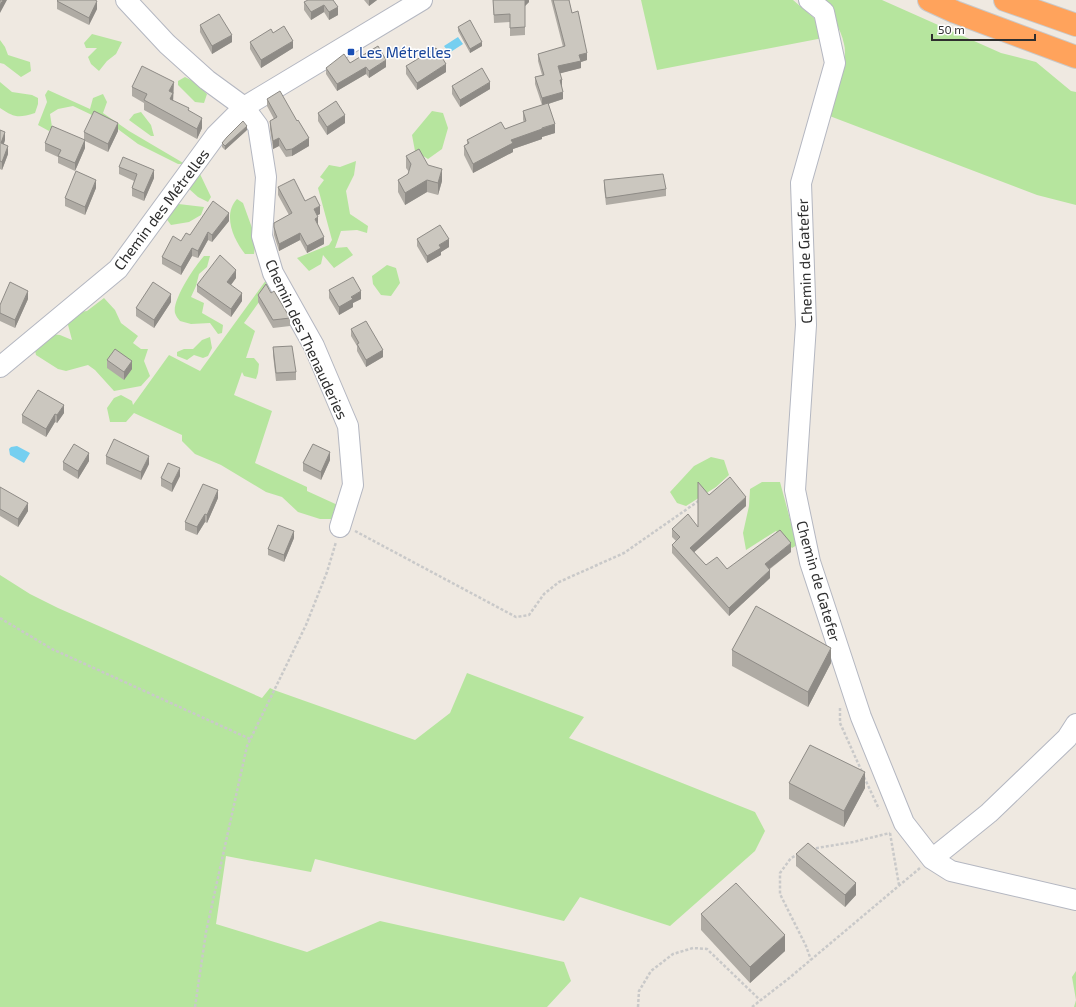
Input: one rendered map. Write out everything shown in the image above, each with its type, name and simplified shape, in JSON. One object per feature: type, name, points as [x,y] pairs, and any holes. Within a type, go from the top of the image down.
[{"type":"highway","points":[[930,0],[955,12],[1076,57]]},
{"type":"highway","points":[[1005,0],[1076,25]]},
{"type":"street","name":"Chemin des Thenauderies","points":[[126,0],[167,44],[207,80],[244,107],[258,126],[266,177],[262,236],[273,273],[314,346],[348,426],[353,485],[340,527]]},
{"type":"street","name":"Chemin des Métrelles","points":[[0,367],[118,269],[216,135],[244,107],[422,0]]},
{"type":"street","name":"Chemin de Gatefer","points":[[809,0],[824,12],[835,63],[802,183],[806,324],[794,490],[810,562],[861,717],[893,828],[932,859],[951,871],[1076,900]]},
{"type":"street","points":[[932,859],[989,813],[1067,738],[1076,724]]},
{"type":"path","points":[[195,1007],[206,932],[247,746],[306,625],[327,572],[340,527],[352,529],[516,618],[529,615],[544,594],[559,582],[624,554],[706,496]]},
{"type":"path","points":[[0,618],[52,649],[250,739]]},
{"type":"path","points":[[840,708],[840,723],[880,813]]},
{"type":"path","points":[[810,849],[853,842],[893,828],[899,885]]},
{"type":"path","points":[[804,852],[791,858],[780,873],[780,894],[806,946],[811,960]]},
{"type":"path","points":[[752,1007],[932,859]]},
{"type":"path","points":[[638,1007],[639,991],[651,971],[673,954],[693,948],[707,949],[760,1000]]},
{"type":"green space","points":[[641,0],[793,0],[814,18],[823,38],[657,70]]},
{"type":"green space","points":[[822,0],[882,0],[1001,53],[1036,62],[1071,91],[1076,92],[1076,205],[1037,195],[827,115],[840,80],[845,51],[843,38],[835,21]]},
{"type":"green space","points":[[92,34],[122,42],[116,54],[107,61],[99,71],[91,64],[88,57],[97,48],[86,48],[84,43]]},
{"type":"green space","points":[[0,40],[8,55],[30,62],[31,71],[21,77],[4,64],[0,63]]},
{"type":"green space","points":[[185,77],[193,81],[207,94],[204,103],[195,102],[178,85],[178,81]]},
{"type":"green space","points":[[0,82],[12,92],[32,95],[38,98],[35,113],[17,116],[9,114],[0,108]]},
{"type":"green space","points":[[48,90],[90,109],[93,98],[103,94],[107,102],[103,113],[129,131],[185,164],[178,164],[138,144],[111,124],[73,106],[58,109],[50,114],[52,127],[49,131],[38,125],[47,102],[45,95]]},
{"type":"green space","points":[[432,111],[443,113],[448,128],[442,149],[428,159],[415,151],[412,135]]},
{"type":"green space","points":[[141,112],[151,125],[154,136],[151,136],[129,120],[134,114]]},
{"type":"green space","points":[[356,161],[354,175],[346,191],[350,214],[368,226],[367,233],[357,230],[341,231],[335,248],[347,247],[353,255],[334,268],[323,255],[321,264],[309,271],[297,258],[329,245],[332,240],[318,188],[324,180],[320,177],[329,165],[340,167]]},
{"type":"green space","points":[[192,174],[200,174],[211,197],[208,202],[198,197],[188,188]]},
{"type":"green space","points":[[237,199],[243,203],[256,239],[254,254],[245,254],[237,242],[231,227],[230,212]]},
{"type":"green space","points":[[170,203],[204,207],[201,215],[189,222],[171,225],[165,217]]},
{"type":"green space","points":[[204,256],[210,256],[207,267],[199,274],[191,297],[204,303],[202,313],[223,325],[222,333],[218,334],[210,323],[191,324],[180,321],[175,313],[175,307],[180,292],[195,267]]},
{"type":"green space","points":[[387,265],[396,268],[400,283],[391,296],[381,295],[373,284],[372,276]]},
{"type":"green space","points":[[269,276],[274,281],[244,323],[255,331],[246,358],[254,358],[259,364],[258,373],[256,379],[244,376],[242,372],[234,395],[272,411],[255,463],[307,487],[307,491],[342,507],[334,519],[320,519],[298,512],[282,497],[266,492],[221,465],[195,454],[182,441],[182,435],[134,413],[126,422],[110,422],[107,408],[114,398],[121,395],[132,401],[133,405],[169,355],[200,371]]},
{"type":"green space","points":[[104,298],[115,310],[121,323],[138,336],[133,343],[141,349],[148,349],[144,361],[150,376],[141,386],[114,391],[95,370],[88,365],[66,371],[58,369],[36,355],[34,346],[51,334],[60,335],[72,340],[67,321],[73,313],[87,311]]},
{"type":"green space","points":[[210,337],[212,348],[208,356],[203,358],[194,355],[187,360],[177,356],[177,352],[184,349],[193,349],[202,340]]},
{"type":"green space","points":[[711,457],[724,460],[729,475],[716,487],[686,506],[677,503],[670,492],[694,466]]},
{"type":"green space","points":[[762,482],[780,482],[797,545],[792,548],[776,531],[746,550],[743,533],[749,506],[750,489]]},
{"type":"green space","points":[[0,575],[30,594],[58,608],[262,698],[270,688],[415,740],[450,713],[467,673],[584,717],[569,738],[755,812],[765,831],[755,851],[670,926],[580,897],[564,921],[315,859],[311,872],[226,856],[216,924],[307,952],[380,921],[564,962],[571,981],[547,1007],[0,1007]]},
{"type":"green space","points":[[1076,971],[1076,1000],[1072,977]]},
{"type":"water","points":[[458,37],[463,44],[449,53],[444,46]]},
{"type":"water","points":[[17,446],[30,453],[24,463],[10,455],[9,449]]},
{"type":"building","points":[[308,0],[333,0],[338,7],[329,12],[324,5],[311,12],[304,2]]},
{"type":"building","points":[[493,0],[525,0],[525,27],[510,28],[510,14],[494,15]]},
{"type":"building","points":[[553,0],[569,0],[572,13],[578,11],[587,53],[579,55],[581,61],[558,66],[562,80],[560,80],[563,92],[542,98],[535,77],[544,75],[538,54],[565,46]]},
{"type":"building","points":[[57,1],[97,1],[89,18]]},
{"type":"building","points":[[219,14],[232,35],[212,46],[200,25]]},
{"type":"building","points":[[470,20],[482,42],[470,49],[458,27]]},
{"type":"building","points":[[284,26],[293,41],[261,60],[250,42],[271,29],[273,33]]},
{"type":"building","points":[[378,46],[386,60],[369,71],[366,67],[337,84],[326,68],[344,54],[350,63]]},
{"type":"building","points":[[436,48],[446,64],[417,83],[406,66]]},
{"type":"building","points":[[142,66],[174,82],[169,91],[173,93],[170,99],[189,108],[188,110],[202,118],[197,129],[144,100],[147,94],[132,87]]},
{"type":"building","points":[[482,68],[490,82],[460,100],[452,86]]},
{"type":"building","points":[[280,91],[297,121],[298,120],[309,138],[292,149],[286,150],[279,138],[273,141],[270,121],[277,117],[267,99]]},
{"type":"building","points":[[336,101],[345,115],[327,127],[318,113]]},
{"type":"building","points":[[548,103],[555,124],[511,140],[513,143],[473,164],[464,146],[469,143],[467,140],[501,122],[505,129],[526,121],[523,111]]},
{"type":"building","points":[[94,111],[118,123],[108,144],[84,132]]},
{"type":"building","points":[[243,121],[247,126],[225,146],[222,143]]},
{"type":"building","points":[[52,126],[85,140],[75,163],[58,156],[61,150],[45,143]]},
{"type":"building","points":[[0,130],[5,132],[1,143],[8,146],[2,162],[0,161]]},
{"type":"building","points":[[419,149],[428,165],[442,169],[438,183],[427,180],[405,193],[398,180],[408,174],[411,164],[406,156]]},
{"type":"building","points":[[123,157],[154,170],[144,193],[132,188],[137,174],[119,167]]},
{"type":"building","points":[[76,171],[96,180],[85,207],[65,198]]},
{"type":"building","points":[[663,174],[666,189],[606,198],[604,180]]},
{"type":"building","points":[[294,179],[305,201],[315,196],[320,206],[314,209],[318,217],[315,219],[324,237],[307,246],[300,233],[279,244],[274,227],[274,223],[292,213],[278,187]]},
{"type":"building","points":[[213,201],[229,213],[212,235],[208,232],[198,251],[192,248],[181,267],[162,257],[173,236],[181,241],[186,233],[190,235]]},
{"type":"building","points":[[440,225],[449,239],[439,245],[441,248],[427,256],[417,239]]},
{"type":"building","points":[[220,255],[236,270],[227,282],[242,293],[231,309],[197,285]]},
{"type":"building","points":[[353,277],[361,291],[351,297],[353,299],[339,307],[329,290]]},
{"type":"building","points":[[10,282],[28,291],[15,320],[0,313],[0,305]]},
{"type":"building","points":[[153,282],[171,294],[154,320],[136,308]]},
{"type":"building","points":[[266,284],[271,293],[274,291],[290,318],[273,320],[258,295]]},
{"type":"building","points":[[366,321],[383,350],[366,360],[351,329]]},
{"type":"building","points":[[292,346],[296,372],[276,373],[273,347]]},
{"type":"building","points":[[115,349],[132,361],[124,372],[107,360]]},
{"type":"building","points":[[38,390],[64,405],[57,415],[55,414],[46,429],[22,415]]},
{"type":"building","points":[[114,439],[149,456],[141,472],[106,456]]},
{"type":"building","points":[[74,444],[89,453],[78,471],[63,462]]},
{"type":"building","points":[[313,444],[330,452],[321,472],[303,463]]},
{"type":"building","points":[[168,463],[180,468],[172,484],[161,478]]},
{"type":"building","points":[[730,477],[746,497],[690,548],[706,565],[717,557],[727,569],[780,530],[791,543],[765,564],[770,570],[729,608],[672,545],[680,537],[672,529],[688,514],[698,527],[698,482],[709,495]]},
{"type":"building","points":[[203,484],[218,490],[207,515],[205,514],[197,527],[185,522]]},
{"type":"building","points":[[0,487],[28,503],[18,519],[0,509]]},
{"type":"building","points":[[278,525],[294,531],[284,555],[268,549]]},
{"type":"building","points":[[756,606],[831,648],[808,692],[732,650]]},
{"type":"building","points":[[810,745],[865,772],[844,811],[789,783]]},
{"type":"building","points":[[808,843],[856,883],[845,895],[796,854]]},
{"type":"building","points":[[736,883],[785,935],[750,967],[701,914]]},
{"type":"place","name":"Les Métrelles","points":[[351,52]]}]
